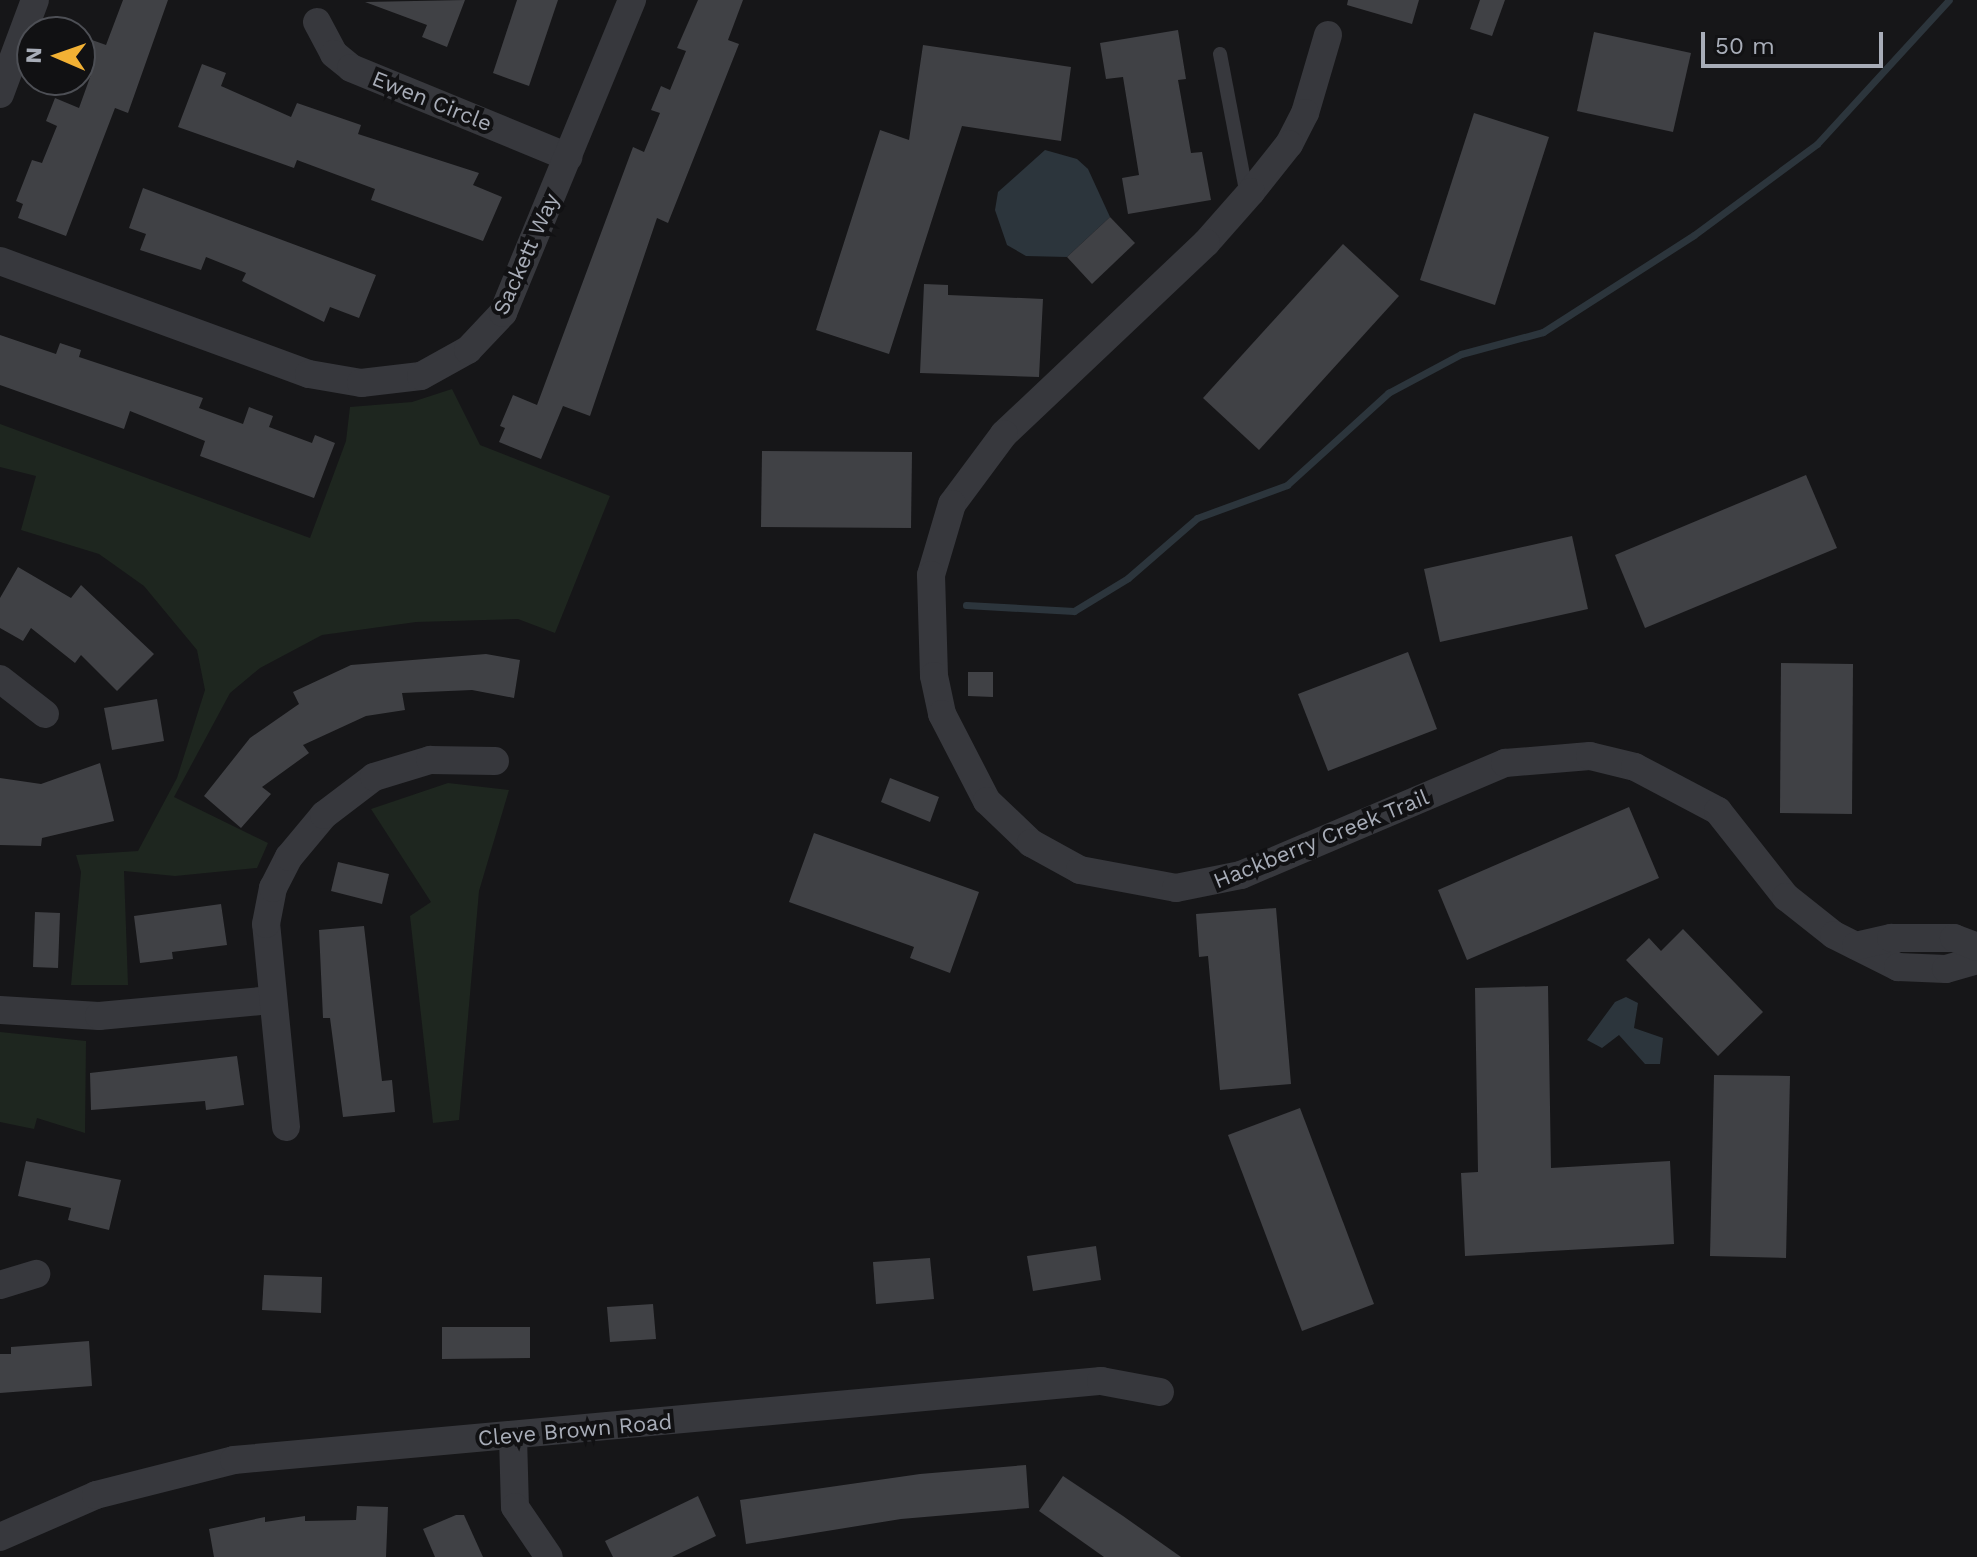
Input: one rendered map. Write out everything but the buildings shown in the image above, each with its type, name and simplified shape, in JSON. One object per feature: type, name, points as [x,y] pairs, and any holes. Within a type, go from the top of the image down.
[{"type":"street","points":[[0,94],[35,0]]},
{"type":"street","name":"Sackett Way","points":[[0,261],[309,374],[392,383],[446,364],[486,334],[503,313],[632,0]]},
{"type":"street","name":"Ewen Circle","points":[[317,22],[334,54],[351,68],[568,157]]},
{"type":"street","name":"Hackberry Creek Trail","points":[[1328,35],[1305,113],[1289,144],[1206,243],[1004,434],[952,504],[931,575],[934,676],[942,714],[987,801],[1031,843],[1080,870],[1146,885],[1187,887],[1241,875],[1505,763],[1590,756],[1635,767],[1718,811],[1786,897],[1817,924],[1856,946],[1909,969],[1959,967],[1977,960]]},
{"type":"street","points":[[0,679],[45,714]]},
{"type":"street","points":[[286,1127],[270,1000],[266,924],[273,888],[289,857],[324,815],[374,777],[409,764],[495,761]]},
{"type":"street","points":[[1856,946],[1891,938],[1954,938],[1977,947]]},
{"type":"street","points":[[0,1010],[99,1016],[270,1000]]},
{"type":"street","points":[[0,1285],[36,1274]]},
{"type":"street","name":"Cleve Brown Road","points":[[0,1537],[85,1500],[171,1472],[317,1451],[513,1437],[1101,1381],[1160,1392]]},
{"type":"street","points":[[513,1437],[515,1507],[549,1557]]},
{"type":"lane","points":[[1220,54],[1247,196]]},
{"type":"shaded area","points":[[1045,150],[1077,159],[1088,169],[1110,217],[1067,257],[1026,256],[1007,245],[995,210],[998,192]]},
{"type":"shaded area","points":[[452,389],[480,445],[610,496],[555,633],[518,619],[416,622],[322,635],[260,668],[230,693],[174,797],[268,843],[257,868],[175,876],[124,871],[128,985],[71,985],[81,872],[76,855],[138,851],[177,778],[205,690],[197,650],[144,586],[99,554],[21,530],[36,476],[0,467],[0,424],[310,538],[346,441],[350,407],[412,402]]},
{"type":"shaded area","points":[[448,783],[509,790],[479,891],[459,1120],[433,1123],[410,916],[431,902],[371,809]]},
{"type":"shaded area","points":[[1626,997],[1638,1003],[1634,1028],[1663,1038],[1660,1064],[1645,1064],[1619,1035],[1602,1048],[1587,1040],[1615,1002]]},
{"type":"shaded area","points":[[0,1032],[86,1041],[85,1133],[37,1118],[34,1129],[0,1122]]},
{"type":"waterway","points":[[966,605],[1074,611],[1128,578],[1197,518],[1287,485],[1388,393],[1461,354],[1543,332],[1694,235],[1817,144],[1949,0]]}]
